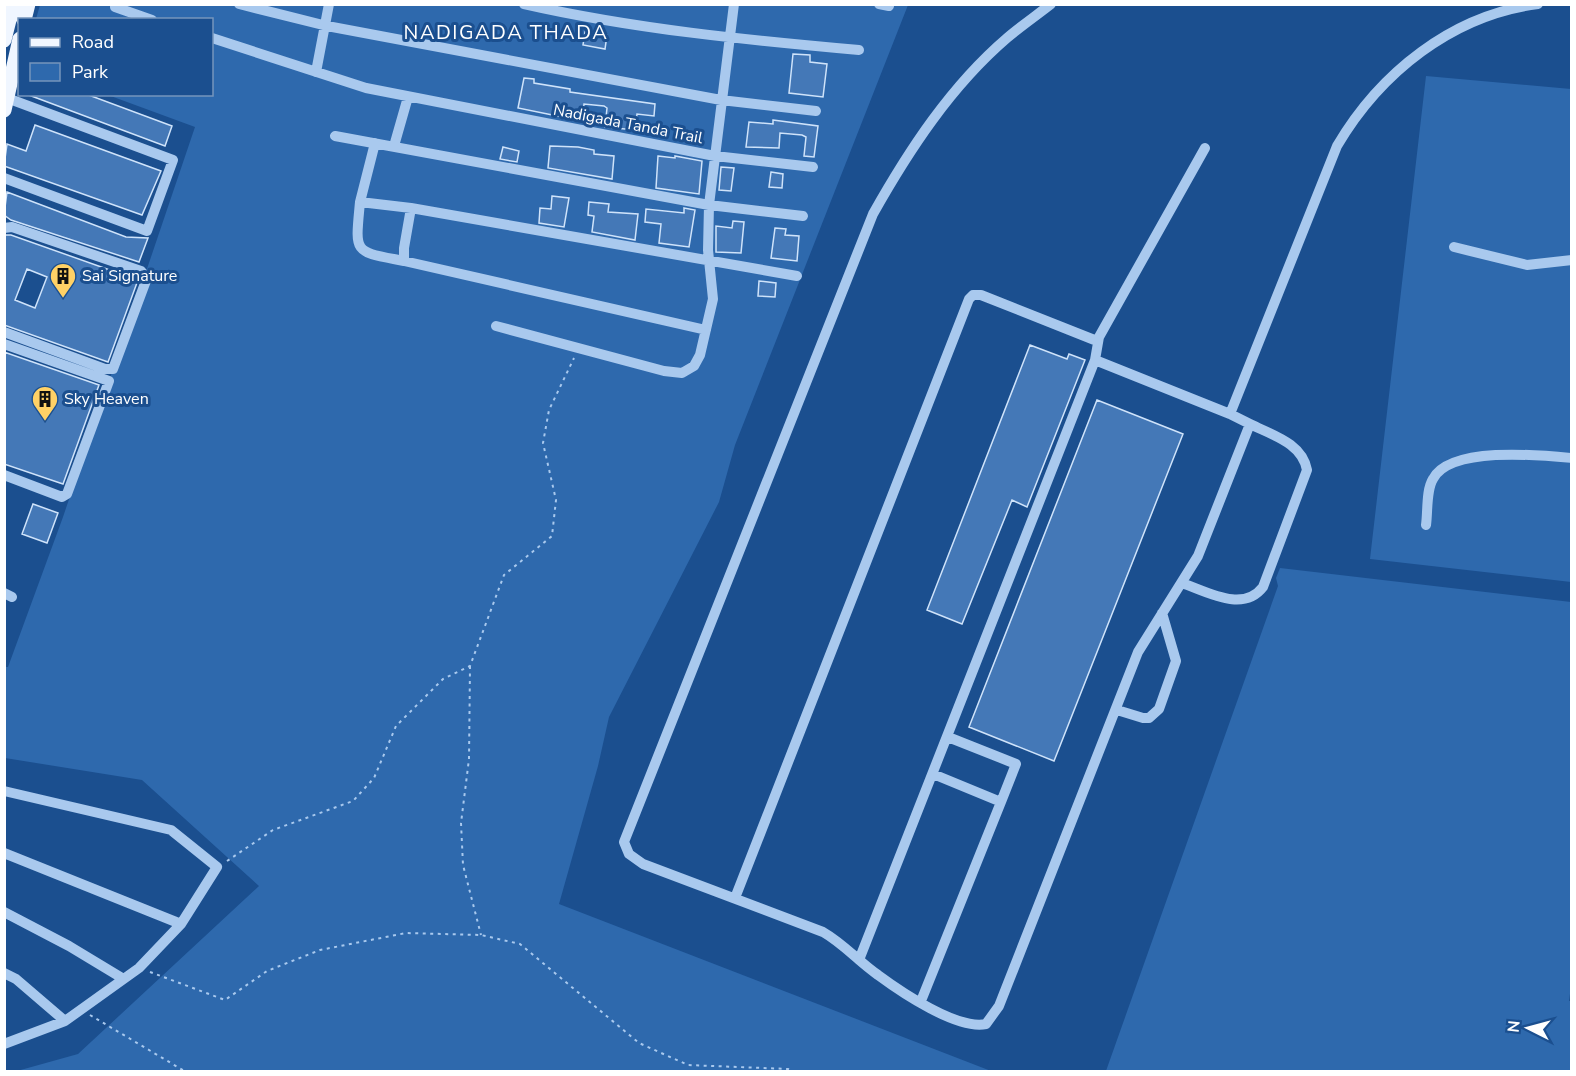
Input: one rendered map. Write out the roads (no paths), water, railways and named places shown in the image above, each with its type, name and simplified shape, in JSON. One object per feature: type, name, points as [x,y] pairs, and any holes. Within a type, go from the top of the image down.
[{"type":"main road","points":[[4,40],[12,4]]},
{"type":"main road","points":[[6,104],[18,48]]},
{"type":"street","points":[[239,4],[327,26],[721,100],[816,111]]},
{"type":"street","points":[[213,38],[316,72],[327,26],[329,4]]},
{"type":"street","points":[[524,4],[564,13],[730,38],[859,50]]},
{"type":"street","points":[[496,326],[664,371],[682,373],[694,366],[700,355],[713,299],[709,262],[709,205],[734,4]]},
{"type":"street","points":[[1051,4],[1007,38],[967,76],[933,119],[873,214],[637,813],[624,835],[625,848],[635,860],[823,932],[878,975],[921,1002],[965,1023],[979,1025],[990,1020],[999,1005],[1138,652],[1198,556],[1250,424]]},
{"type":"street","points":[[1230,414],[1328,165],[1362,107],[1401,68],[1442,38],[1485,18],[1538,4]]},
{"type":"street","points":[[115,8],[146,18]]},
{"type":"street","name":"Nadigada Tanda Trail","points":[[316,72],[366,88],[408,97],[715,156],[813,167]]},
{"type":"street","points":[[394,146],[408,97]]},
{"type":"street","points":[[4,178],[147,231],[173,160],[6,104]]},
{"type":"street","points":[[335,136],[709,205],[802,216]]},
{"type":"street","points":[[375,143],[360,202],[357,237],[359,246],[365,253],[706,330]]},
{"type":"street","points":[[859,960],[1095,360],[1097,341],[1205,148]]},
{"type":"street","points":[[360,202],[411,208],[797,276]]},
{"type":"street","points":[[404,261],[411,208]]},
{"type":"street","points":[[4,228],[12,227],[141,271],[147,278],[113,369],[105,369],[4,332]]},
{"type":"street","points":[[1454,247],[1527,265],[1572,260]]},
{"type":"street","points":[[735,897],[969,299],[981,296],[1097,341]]},
{"type":"street","points":[[4,344],[109,381],[67,494],[62,497],[4,475]]},
{"type":"street","points":[[1095,360],[1230,414],[1293,446],[1300,452],[1307,470],[1263,587],[1257,595],[1246,601],[1236,600],[1182,583]]},
{"type":"street","points":[[1426,525],[1431,481],[1446,466],[1457,462],[1518,454],[1572,458]]},
{"type":"street","points":[[1117,710],[1149,718],[1159,709],[1176,661],[1162,613]]},
{"type":"street","points":[[921,1002],[1016,764],[948,736]]},
{"type":"street","points":[[933,774],[1001,802]]},
{"type":"street","points":[[4,791],[171,830],[217,867],[181,924],[139,968],[65,1021],[4,1044]]},
{"type":"street","points":[[4,853],[181,924]]},
{"type":"street","points":[[4,912],[69,946],[122,978]]},
{"type":"street","points":[[4,973],[16,979],[65,1021]]},
{"type":"place","name":"Sai Signature","points":[[63,299]]},
{"type":"place","name":"Sky Heaven","points":[[45,422]]},
{"type":"district","name":"NADIGADA THADA","points":[[506,32]]}]
